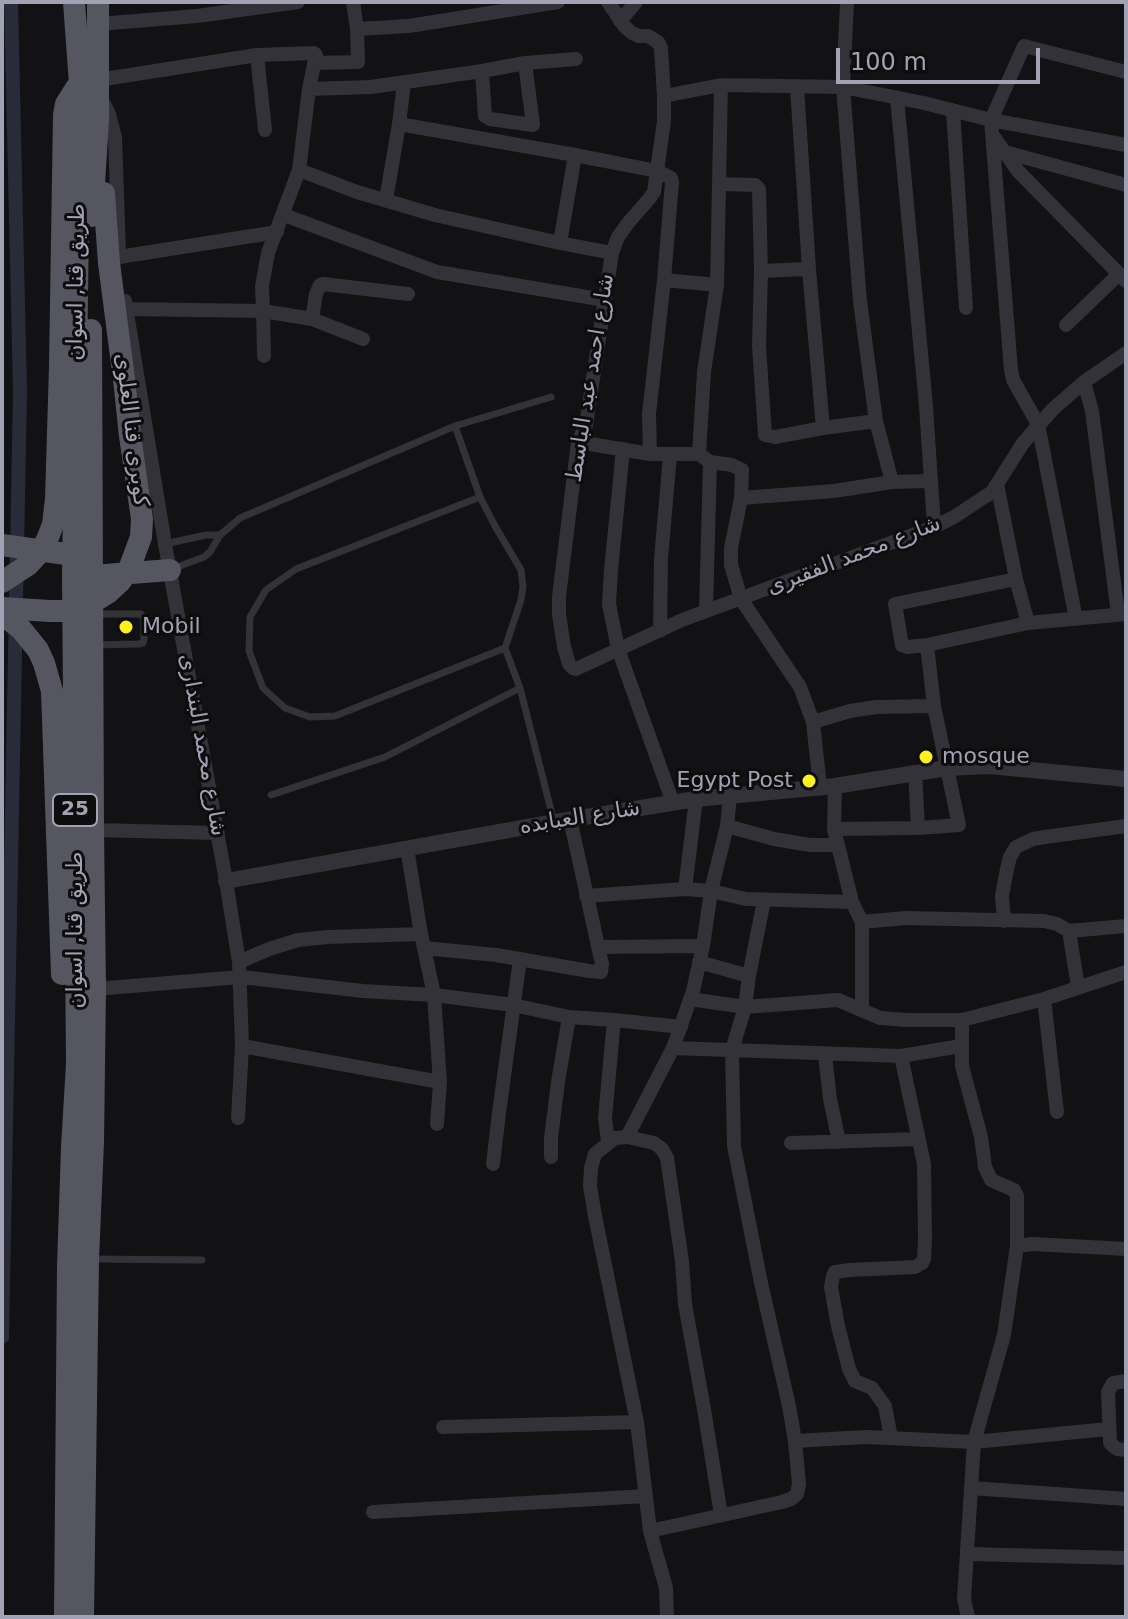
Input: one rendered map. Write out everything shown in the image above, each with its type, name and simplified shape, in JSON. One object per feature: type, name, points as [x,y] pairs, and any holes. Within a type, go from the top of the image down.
[{"type":"highway","name":"طريق قنا, اسوان","points":[[74,2],[92,85],[97,148],[91,225],[80,569]]},
{"type":"highway","name":"طريق قنا, اسوان","points":[[65,1617],[68,1266],[77,1064],[83,646],[80,569],[92,85],[98,13]]},
{"type":"highway","points":[[2,582],[28,565],[39,553],[53,524],[60,366],[64,115],[71,94],[92,85]]},
{"type":"highway","name":"كوبرى قنا العلوى","points":[[2,608],[65,611],[95,601],[120,582],[129,569],[141,537],[142,519],[109,263],[102,168],[97,148]]},
{"type":"highway","points":[[2,545],[34,550],[80,569],[170,570]]},
{"type":"highway","points":[[2,614],[21,629],[38,650],[52,691],[66,1121],[72,1147]]},
{"type":"highway","name":"طريق قنا, اسوان","points":[[83,646],[93,830],[95,989],[83,1617]]},
{"type":"street","points":[[98,13],[197,16],[298,2]]},
{"type":"street","points":[[314,63],[358,62],[353,2]]},
{"type":"street","points":[[357,29],[409,26],[558,2]]},
{"type":"street","points":[[608,2],[620,21],[636,2]]},
{"type":"street","points":[[847,2],[843,87],[860,301],[876,421],[892,482]]},
{"type":"street","name":"شارع احمد عبد الباسط","points":[[576,669],[571,667],[564,647],[559,597],[578,442],[586,425],[612,253],[618,237],[654,192],[664,121],[661,48],[648,36],[632,33],[620,21]]},
{"type":"street","points":[[1076,619],[1038,424],[1013,380],[1011,370],[992,128],[1024,46],[1126,72]]},
{"type":"street","points":[[257,55],[265,130]]},
{"type":"street","points":[[92,85],[257,55],[316,55],[299,170],[264,270],[264,356]]},
{"type":"street","points":[[309,89],[371,87],[525,63],[576,59]]},
{"type":"street","points":[[482,71],[485,116],[533,125],[525,63]]},
{"type":"street","points":[[386,200],[404,83]]},
{"type":"street","name":"شارع محمد البندارى","points":[[92,85],[109,114],[115,137],[119,257],[126,309],[239,962],[242,1046],[238,1118]]},
{"type":"street","points":[[664,96],[721,85],[843,87],[953,111],[992,128],[1126,145]]},
{"type":"street","points":[[706,611],[704,372],[717,285],[721,85]]},
{"type":"street","points":[[797,87],[823,428]]},
{"type":"street","points":[[897,98],[934,527]]},
{"type":"street","points":[[953,111],[966,308]]},
{"type":"street","points":[[399,124],[657,171],[671,178],[664,280],[649,414],[650,454]]},
{"type":"street","points":[[992,128],[1018,171],[1123,278],[1066,325]]},
{"type":"street","points":[[1005,152],[1126,185]]},
{"type":"street","points":[[560,243],[575,155]]},
{"type":"street","points":[[299,170],[357,192],[435,215],[612,253]]},
{"type":"street","points":[[719,184],[755,185],[759,189],[759,346],[764,433],[775,437],[876,421]]},
{"type":"street","points":[[284,215],[437,272],[605,300]]},
{"type":"street","points":[[119,257],[277,232]]},
{"type":"street","points":[[761,271],[809,269]]},
{"type":"street","points":[[664,280],[717,285]]},
{"type":"street","points":[[312,319],[318,287],[323,284],[408,294]]},
{"type":"street","points":[[126,309],[263,311],[312,319],[363,339]]},
{"type":"street","name":"شارع محمد الفقيرى","points":[[576,669],[706,611],[954,517],[988,495],[1038,424],[1060,402],[1084,382],[1124,360]]},
{"type":"street","points":[[1016,579],[895,604],[902,645],[927,645],[1028,623],[1122,614],[1092,411],[1084,382]]},
{"type":"street","points":[[578,442],[650,454],[704,458],[742,470],[731,565],[741,599],[800,687],[813,722],[828,786],[837,845],[852,902],[862,922],[862,1010]]},
{"type":"street","points":[[623,449],[609,604],[618,649],[673,803]]},
{"type":"street","points":[[660,631],[661,559],[670,455]]},
{"type":"street","points":[[741,498],[834,491],[892,482],[931,481]]},
{"type":"street","points":[[997,484],[1028,623]]},
{"type":"street","points":[[834,829],[959,825],[934,706],[927,645]]},
{"type":"street","points":[[813,722],[876,707],[934,706]]},
{"type":"street","name":"شارع العبابده","points":[[226,881],[696,799],[828,786],[947,768],[989,766],[1126,779]]},
{"type":"street","points":[[915,772],[918,828]]},
{"type":"street","points":[[627,1137],[673,1048],[690,999],[727,826],[730,795]]},
{"type":"street","points":[[685,889],[696,799]]},
{"type":"street","points":[[239,962],[298,940],[328,937],[422,941],[599,973],[603,969],[586,896],[562,821]]},
{"type":"street","points":[[727,826],[774,839],[810,845],[837,845]]},
{"type":"street","points":[[1004,921],[1002,896],[1010,857],[1016,847],[1033,839],[1126,826]]},
{"type":"street","points":[[93,830],[218,833]]},
{"type":"street","points":[[407,848],[434,995],[440,1082],[437,1124]]},
{"type":"street","points":[[586,896],[685,889],[746,899],[852,902]]},
{"type":"street","points":[[650,1531],[782,1502],[797,1494],[799,1484],[789,1406],[734,1146],[732,1050],[745,1007],[764,900]]},
{"type":"street","points":[[862,922],[905,918],[1044,921],[1069,931],[1126,926]]},
{"type":"street","points":[[1069,931],[1078,987]]},
{"type":"street","points":[[598,947],[703,946]]},
{"type":"street","points":[[493,1164],[520,959]]},
{"type":"street","points":[[699,962],[749,976]]},
{"type":"street","points":[[690,999],[745,1007],[838,1000],[880,1018],[962,1020],[1044,999],[1126,972]]},
{"type":"street","points":[[95,989],[241,977],[363,991],[434,995],[513,1005],[569,1017],[681,1027]]},
{"type":"street","points":[[1044,999],[1057,1112]]},
{"type":"street","points":[[551,1157],[558,1082],[569,1017]]},
{"type":"street","points":[[608,1142],[605,1118],[614,1020]]},
{"type":"street","points":[[962,1020],[962,1066],[981,1137],[985,1167],[991,1180],[1014,1190],[1017,1196],[1017,1246],[1004,1335],[974,1442],[964,1599],[968,1617]]},
{"type":"street","points":[[242,1046],[440,1082]]},
{"type":"street","points":[[673,1048],[901,1056],[961,1046]]},
{"type":"street","points":[[825,1055],[839,1142]]},
{"type":"street","points":[[891,1438],[885,1406],[872,1388],[855,1381],[849,1369],[831,1287],[835,1272],[915,1267],[922,1263],[925,1239],[924,1164],[901,1056]]},
{"type":"street","points":[[667,1617],[666,1588],[650,1531],[637,1422],[590,1186],[595,1154],[615,1138],[627,1137],[654,1143],[667,1158],[685,1304],[721,1515]]},
{"type":"street","points":[[791,1143],[919,1139]]},
{"type":"street","points":[[1017,1246],[1032,1244],[1126,1249]]},
{"type":"street","points":[[1126,1381],[1113,1383],[1108,1392],[1110,1443],[1117,1449],[1126,1450]]},
{"type":"street","points":[[443,1427],[637,1422]]},
{"type":"street","points":[[795,1441],[866,1437],[974,1442],[1108,1429]]},
{"type":"street","points":[[971,1488],[1126,1499]]},
{"type":"street","points":[[373,1512],[646,1496]]},
{"type":"street","points":[[967,1554],[1126,1558]]},
{"type":"lane","points":[[170,570],[204,557],[220,535],[240,518],[455,426],[551,397]]},
{"type":"lane","points":[[455,426],[480,497],[521,570],[521,600],[505,648],[562,821]]},
{"type":"lane","points":[[480,497],[296,569],[266,590],[250,617],[249,651],[263,688],[285,708],[310,717],[335,716],[505,648]]},
{"type":"lane","points":[[165,544],[220,535]]},
{"type":"lane","points":[[83,614],[141,614],[144,639],[139,644],[83,646]]},
{"type":"lane","points":[[271,795],[385,757],[520,688]]},
{"type":"lane","points":[[88,1259],[202,1260]]},
{"type":"waterway","points":[[2,1337],[20,392],[11,2]]},
{"type":"place","name":"Mobil","points":[[126,627]]},
{"type":"place","name":"mosque","points":[[926,757]]},
{"type":"place","name":"Egypt Post","points":[[809,781]]}]
